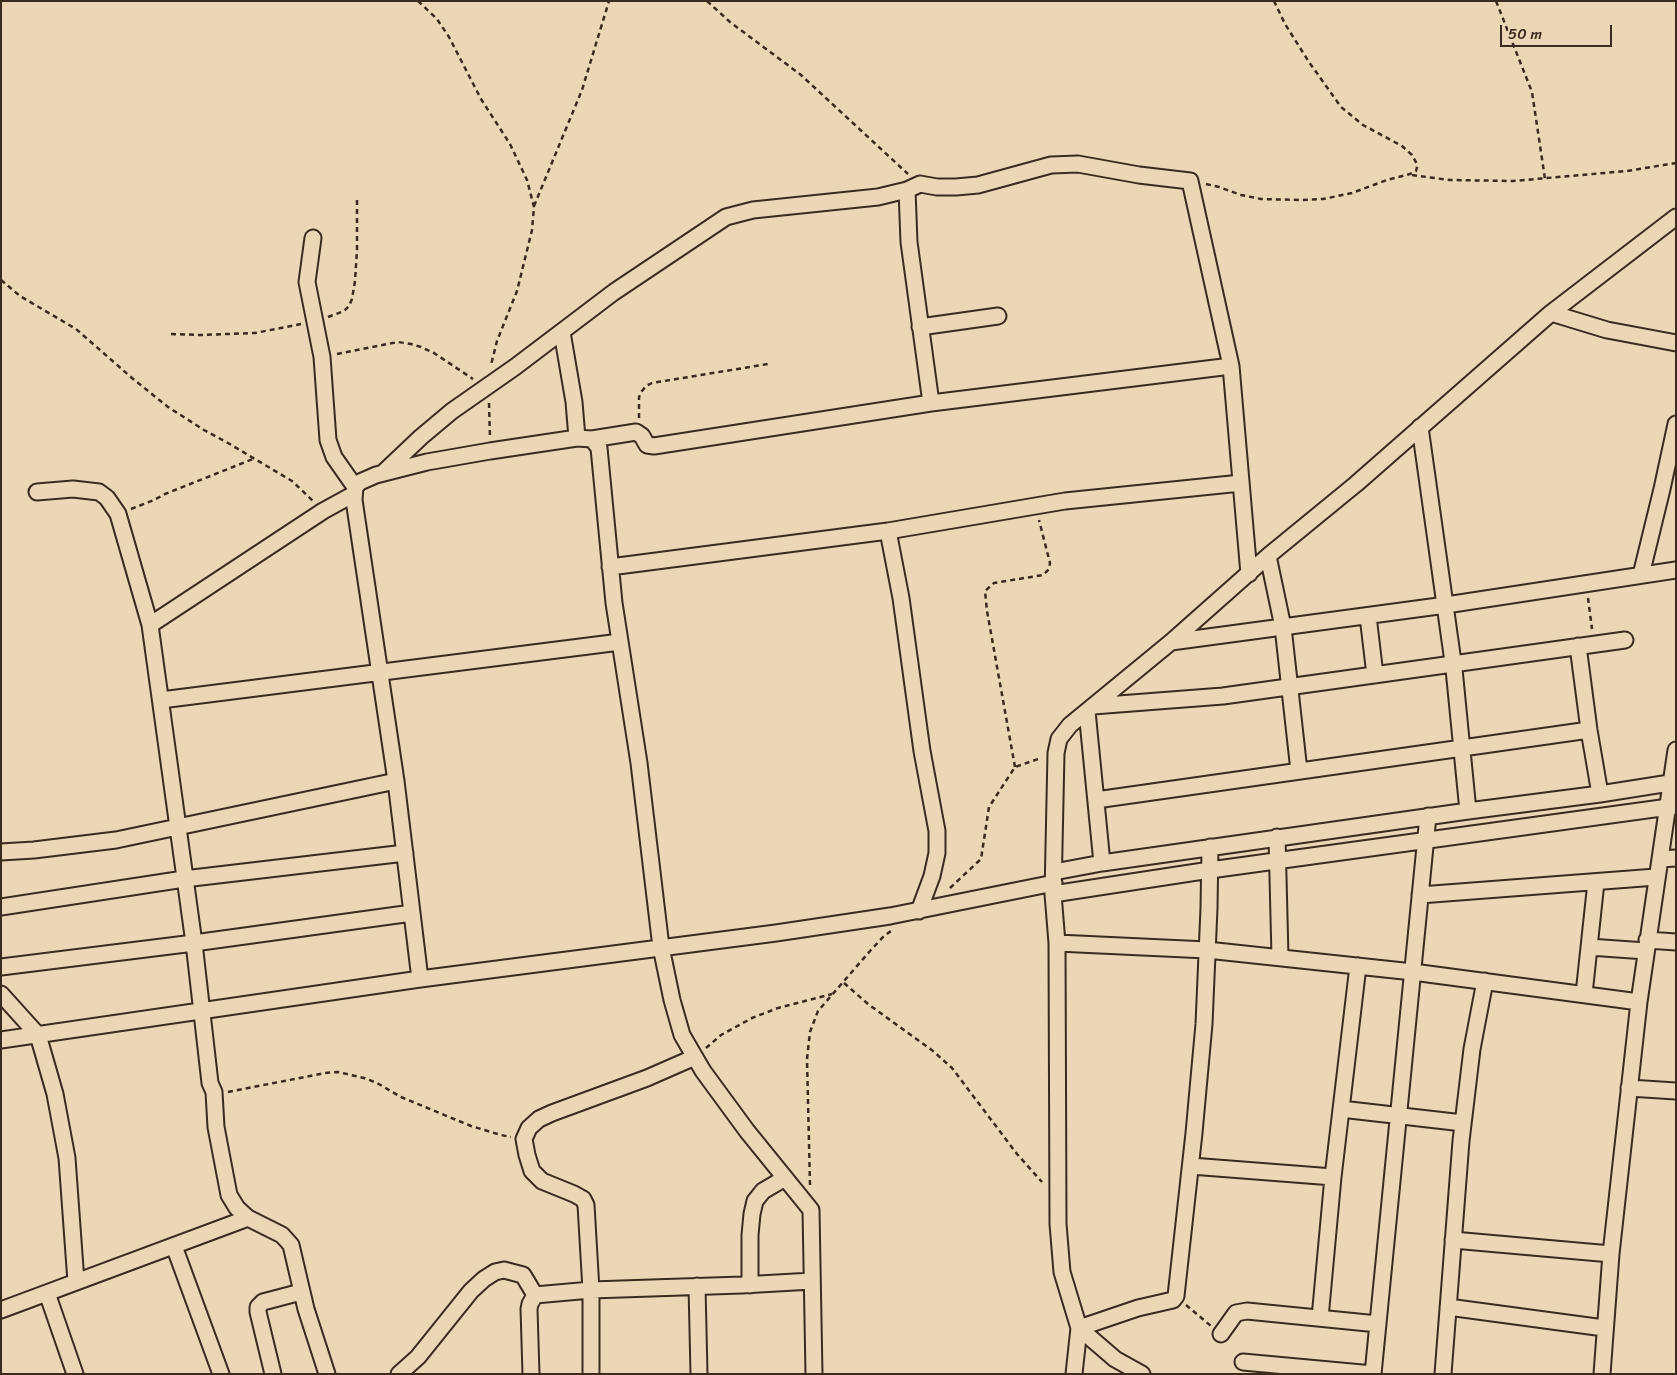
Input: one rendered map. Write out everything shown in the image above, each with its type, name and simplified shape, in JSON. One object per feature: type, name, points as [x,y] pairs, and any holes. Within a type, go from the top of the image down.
[{"type":"street","points":[[382,473],[452,411],[614,292],[726,217],[754,210],[848,201],[914,187],[978,185],[1062,164],[1094,166],[1190,181],[1231,366],[1249,574]]},
{"type":"street","points":[[914,187],[909,242],[931,402]]},
{"type":"street","points":[[1074,1374],[1079,1328],[1062,1272],[1058,1224],[1057,943],[1054,883],[1056,754],[1059,739],[1070,725],[1171,642],[1268,556],[1356,484],[1551,313],[1673,224]]},
{"type":"street","points":[[313,238],[307,282],[313,320],[322,357],[328,440],[334,457],[354,491],[396,781],[420,979]]},
{"type":"street","points":[[1551,313],[1607,330],[1676,343]]},
{"type":"street","points":[[920,327],[998,316]]},
{"type":"street","points":[[562,332],[584,438],[599,448],[610,567],[639,763],[661,947],[672,1000],[682,1035],[702,1070],[747,1131],[811,1210],[814,1374]]},
{"type":"street","points":[[150,625],[354,491],[366,478],[427,462],[490,451],[636,432],[639,433],[647,445],[654,446],[931,402],[1231,366]]},
{"type":"street","points":[[1641,575],[1676,424]]},
{"type":"street","points":[[1420,427],[1446,605],[1468,810]]},
{"type":"street","points":[[610,567],[888,531],[1065,502],[1241,483]]},
{"type":"street","points":[[37,492],[73,489],[99,492],[113,505],[118,514],[150,625],[176,826],[194,943],[210,1083],[214,1092],[216,1127],[229,1195],[236,1208],[248,1218],[287,1239],[291,1245],[301,1292],[327,1374]]},
{"type":"street","points":[[888,531],[902,598],[920,732],[937,831],[937,853],[934,868],[919,911]]},
{"type":"street","points":[[1268,556],[1283,627],[1299,771]]},
{"type":"street","points":[[1171,642],[1446,605],[1676,570]]},
{"type":"street","points":[[1368,616],[1374,675]]},
{"type":"street","points":[[1090,708],[1223,696],[1625,640]]},
{"type":"street","points":[[161,700],[620,642]]},
{"type":"street","points":[[1578,646],[1600,794]]},
{"type":"street","points":[[1090,708],[1102,862]]},
{"type":"street","points":[[1096,800],[1589,730]]},
{"type":"street","points":[[1602,1374],[1611,1254],[1639,1002],[1656,877],[1672,807],[1676,750]]},
{"type":"street","points":[[1,852],[116,840],[396,781]]},
{"type":"street","points":[[1054,883],[1102,862],[1468,810],[1600,794],[1673,782]]},
{"type":"street","points":[[1,1040],[420,979],[785,932],[919,911],[1054,883],[1210,870],[1672,807]]},
{"type":"street","points":[[1243,1362],[1372,1374],[1428,816]]},
{"type":"street","points":[[1277,838],[1280,957]]},
{"type":"street","points":[[1079,1328],[1138,1308],[1173,1300],[1176,1296],[1204,1024],[1210,847]]},
{"type":"street","points":[[1,906],[184,879],[405,852]]},
{"type":"street","points":[[1660,858],[1676,858]]},
{"type":"street","points":[[1420,895],[1656,877]]},
{"type":"street","points":[[1584,994],[1596,882]]},
{"type":"street","points":[[1,967],[412,913]]},
{"type":"street","points":[[1589,947],[1676,942]]},
{"type":"street","points":[[1057,943],[1207,950],[1280,957],[1486,981],[1639,1002]]},
{"type":"street","points":[[1320,1318],[1333,1177],[1358,966]]},
{"type":"street","points":[[1443,1374],[1463,1123],[1472,1049],[1486,981]]},
{"type":"street","points":[[1,994],[38,1035],[56,1094],[67,1158],[76,1282]]},
{"type":"street","points":[[591,1374],[591,1290],[586,1205],[583,1199],[542,1181],[532,1171],[526,1154],[524,1139],[529,1128],[539,1119],[647,1078],[695,1057]]},
{"type":"street","points":[[1629,1088],[1676,1091]]},
{"type":"street","points":[[1341,1109],[1463,1123]]},
{"type":"street","points":[[1190,1166],[1333,1177]]},
{"type":"street","points":[[750,1285],[750,1236],[755,1201],[763,1191],[785,1178]]},
{"type":"street","points":[[1,1310],[248,1218]]},
{"type":"street","points":[[1453,1240],[1611,1254]]},
{"type":"street","points":[[174,1246],[221,1374]]},
{"type":"street","points":[[399,1374],[418,1357],[471,1291],[495,1272],[504,1270],[523,1275],[535,1295]]},
{"type":"street","points":[[535,1295],[591,1290],[812,1281]]},
{"type":"street","points":[[697,1286],[699,1374]]},
{"type":"street","points":[[273,1374],[258,1307],[263,1302],[301,1292]]},
{"type":"street","points":[[47,1293],[75,1374]]},
{"type":"street","points":[[531,1374],[529,1309],[535,1295]]},
{"type":"street","points":[[1448,1306],[1604,1328]]},
{"type":"street","points":[[1221,1334],[1232,1317],[1241,1311],[1378,1324]]},
{"type":"street","points":[[1079,1328],[1115,1359],[1142,1374]]},
{"type":"street","points":[[418,1357],[418,1374]]},
{"type":"path","points":[[418,1],[441,25],[481,98],[510,144],[527,180],[534,207]]},
{"type":"path","points":[[490,451],[488,386],[491,361],[517,291],[532,230],[534,207],[582,90],[609,1]]},
{"type":"path","points":[[707,1],[730,22],[801,74],[914,187]]},
{"type":"path","points":[[1190,181],[1256,198],[1300,200],[1338,197],[1410,174],[1416,170],[1417,164],[1412,155],[1402,146],[1363,125],[1341,107],[1309,62],[1285,24],[1274,1]]},
{"type":"path","points":[[1496,1],[1532,92],[1546,179]]},
{"type":"path","points":[[1410,174],[1477,182],[1546,179],[1627,171],[1676,163]]},
{"type":"path","points":[[171,334],[255,333],[344,311],[352,299],[356,281],[357,198]]},
{"type":"path","points":[[1,280],[20,296],[76,329],[168,407],[292,482],[322,511]]},
{"type":"path","points":[[322,357],[398,342],[411,344],[421,346],[434,353],[476,382],[488,386]]},
{"type":"path","points":[[639,433],[639,397],[646,386],[652,383],[768,364]]},
{"type":"path","points":[[118,514],[254,459]]},
{"type":"path","points":[[1016,766],[987,611],[985,591],[994,583],[1043,575],[1049,569],[1050,563],[1036,507]]},
{"type":"path","points":[[1586,584],[1594,644]]},
{"type":"path","points":[[945,892],[981,859],[989,807],[1016,766],[1056,754]]},
{"type":"path","points":[[811,1210],[807,1059],[810,1032],[818,1011],[884,936],[898,927]]},
{"type":"path","points":[[844,983],[868,1004],[933,1051],[952,1068],[1017,1154],[1038,1178],[1047,1186],[1059,1192]]},
{"type":"path","points":[[695,1057],[721,1034],[752,1018],[778,1008],[834,993]]},
{"type":"path","points":[[214,1092],[235,1091],[325,1072],[338,1072],[377,1083],[401,1096],[471,1126],[501,1136],[524,1139]]}]
